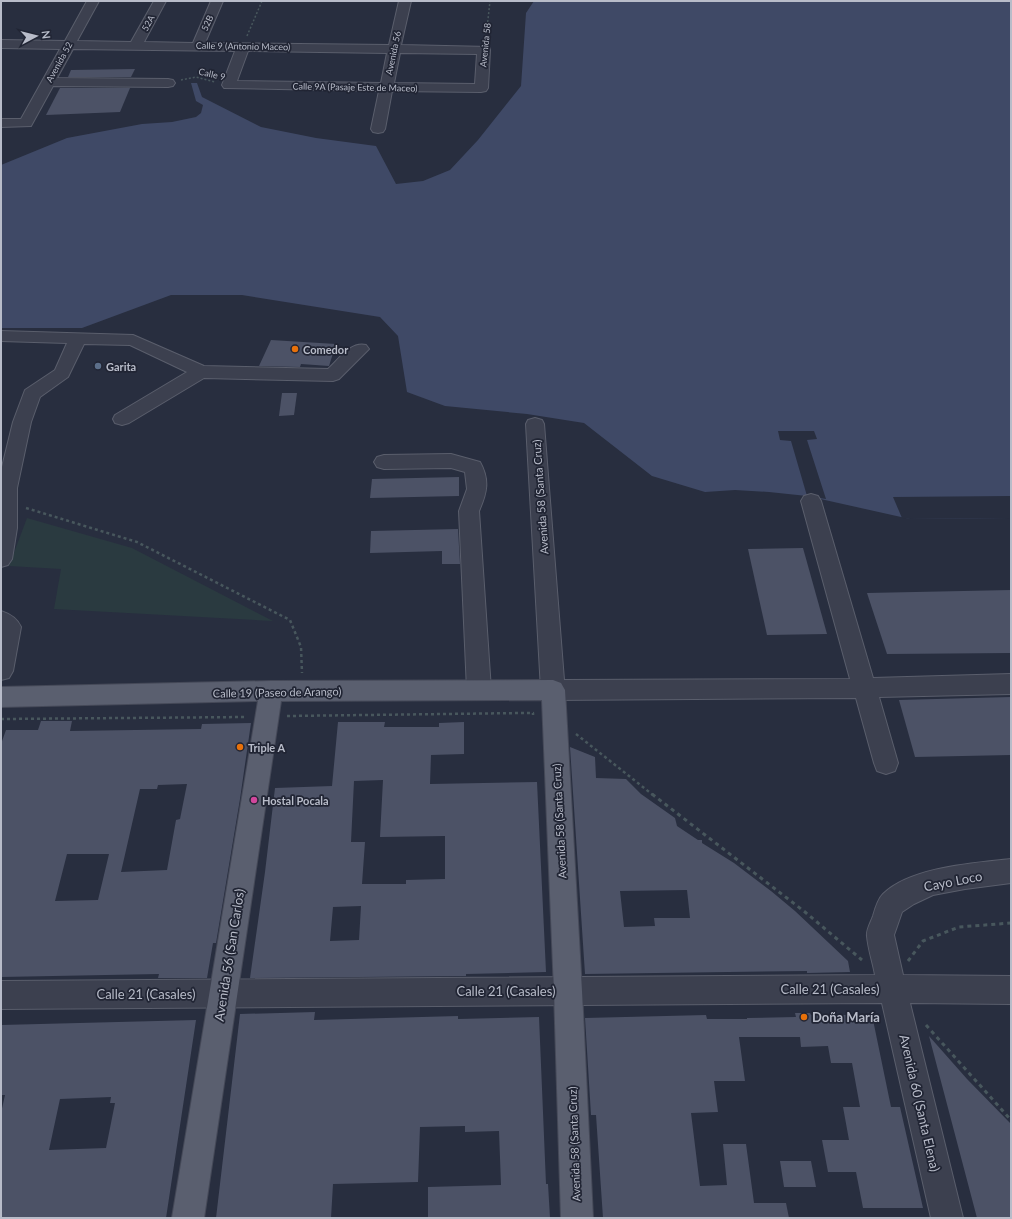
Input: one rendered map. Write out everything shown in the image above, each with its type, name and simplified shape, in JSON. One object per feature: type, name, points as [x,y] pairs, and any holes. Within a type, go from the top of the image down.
[{"type":"main road","name":"Calle 19 (Paseo de Arango)","points":[[1,697],[271,691],[479,690],[553,703]]},
{"type":"main road","name":"Avenida 56 (San Carlos)","points":[[188,1218],[271,691]]},
{"type":"main road","name":"Avenida 58 (Santa Cruz)","points":[[553,703],[568,991],[577,1218]]},
{"type":"street","name":"Avenida 52","points":[[1,123],[26,123],[92,1]]},
{"type":"street","name":"52A","points":[[136,45],[160,1]]},
{"type":"street","name":"52B","points":[[198,45],[217,1]]},
{"type":"street","name":"Avenida 56","points":[[378,129],[405,1]]},
{"type":"street","name":"Calle 9 (Antonio Maceo)","points":[[1,44],[198,45],[243,47],[484,50]]},
{"type":"street","points":[[229,85],[243,47]]},
{"type":"street","name":"Avenida 58","points":[[481,88],[484,50]]},
{"type":"street","points":[[49,82],[168,83]]},
{"type":"street","name":"Calle 9A (Pasaje Este de Maceo)","points":[[229,85],[481,88]]},
{"type":"street","points":[[1,336],[133,340],[201,372],[333,375],[360,349]]},
{"type":"street","points":[[1,559],[5,492],[22,422],[32,394],[62,373],[78,339]]},
{"type":"street","points":[[122,419],[201,372]]},
{"type":"street","name":"Avenida 58 (Santa Cruz)","points":[[535,424],[553,703]]},
{"type":"street","points":[[384,462],[451,461],[473,468],[479,482],[469,511],[479,690]]},
{"type":"street","points":[[811,501],[886,763]]},
{"type":"street","points":[[1,620],[10,627],[1,671]]},
{"type":"street","points":[[553,703],[864,688],[1011,684]]},
{"type":"street","name":"Cayo Loco","points":[[894,989],[880,934],[892,904],[918,887],[949,880],[1011,871]]},
{"type":"street","name":"Calle 21 (Casales)","points":[[1,995],[894,989],[1011,990]]},
{"type":"street","name":"Avenida 60 (Santa Elena)","points":[[894,989],[947,1218]]},
{"type":"path","points":[[243,47],[262,1]]},
{"type":"path","name":"Avenida 58","points":[[484,50],[490,1]]},
{"type":"path","name":"Calle 9","points":[[168,83],[196,77],[229,85]]},
{"type":"path","points":[[5,492],[137,542],[290,620],[302,647],[302,691]]},
{"type":"path","points":[[553,703],[701,832],[775,887],[867,964]]},
{"type":"path","points":[[894,989],[908,962],[923,942],[959,927],[1011,923]]},
{"type":"path","points":[[924,1023],[1011,1120]]},
{"type":"shaded area","points":[[27,518],[132,548],[273,621],[54,609],[61,569],[9,566]]},
{"type":"water","points":[[534,1],[1011,1],[1011,518],[910,519],[807,496],[735,490],[705,492],[652,476],[584,423],[527,414],[445,406],[407,392],[398,336],[380,317],[242,295],[171,295],[82,328],[1,328],[1,165],[67,138],[142,124],[172,122],[196,117],[201,113],[203,105],[196,101],[191,83],[197,83],[202,97],[261,127],[316,138],[376,146],[396,184],[423,181],[450,170],[478,140],[521,86],[526,13]]},
{"type":"pier","points":[[778,431],[814,431],[817,439],[807,440],[826,499],[807,496],[791,441],[780,440]]},
{"type":"pier","points":[[1011,496],[1011,518],[910,519],[902,518],[893,497]]},
{"type":"building","points":[[135,69],[131,77],[68,77],[71,70]]},
{"type":"building","points":[[60,88],[130,88],[120,112],[46,115]]},
{"type":"building","points":[[271,340],[336,344],[329,366],[301,364],[300,367],[259,366]]},
{"type":"building","points":[[282,393],[297,393],[294,415],[279,416]]},
{"type":"building","points":[[459,477],[459,496],[370,498],[372,479]]},
{"type":"building","points":[[458,529],[460,564],[442,564],[442,551],[370,553],[371,531]]},
{"type":"building","points":[[803,548],[827,634],[767,635],[748,549]]},
{"type":"building","points":[[1011,590],[1011,653],[887,654],[867,593]]},
{"type":"building","points":[[1011,697],[1011,755],[915,757],[899,700]]},
{"type":"building","points":[[41,721],[72,721],[70,731],[201,729],[202,724],[251,723],[216,943],[213,943],[207,978],[158,978],[159,974],[1,977],[1,744],[6,730],[38,730]],"holes":[[[187,784],[180,819],[176,820],[167,870],[121,872],[140,789],[157,789],[158,785]],[[67,854],[109,854],[98,900],[55,901]]]},
{"type":"building","points":[[338,722],[385,722],[384,727],[439,727],[439,723],[464,722],[464,754],[431,755],[430,784],[537,782],[546,972],[466,974],[466,976],[250,978],[275,788],[332,786]],"holes":[[[383,780],[380,837],[445,836],[445,879],[406,880],[406,884],[362,884],[365,842],[351,842],[354,781]],[[361,906],[359,940],[330,941],[333,907]]]},
{"type":"building","points":[[570,747],[595,757],[596,778],[626,779],[641,794],[675,818],[677,826],[698,840],[702,840],[702,843],[734,863],[771,891],[795,911],[848,961],[850,972],[807,973],[807,971],[585,974]],"holes":[[[687,890],[690,918],[654,918],[655,926],[624,927],[620,891]]]},
{"type":"building","points":[[315,1012],[314,1020],[458,1016],[458,1019],[539,1017],[546,1184],[548,1184],[550,1218],[428,1218],[428,1187],[501,1185],[499,1131],[465,1132],[465,1126],[420,1127],[418,1182],[333,1184],[331,1218],[216,1218],[240,1014]]},
{"type":"building","points":[[795,1013],[810,1013],[811,1015],[872,1015],[891,1107],[900,1107],[923,1208],[863,1208],[856,1172],[828,1172],[822,1140],[849,1140],[843,1107],[860,1107],[852,1063],[831,1063],[828,1046],[801,1047],[800,1037],[739,1037],[745,1081],[714,1081],[718,1112],[691,1113],[700,1186],[727,1185],[723,1144],[746,1144],[754,1203],[786,1203],[789,1218],[603,1218],[596,1115],[591,1115],[585,1018],[706,1015],[707,1019],[747,1019],[796,1017]]},
{"type":"building","points":[[196,1020],[166,1218],[1,1218],[1,1113],[5,1095],[1,1095],[1,1025]],"holes":[[[111,1097],[110,1103],[115,1103],[106,1148],[49,1150],[60,1099]]]},
{"type":"building","points":[[929,1036],[967,1079],[1011,1124],[1011,1218],[977,1218]]},
{"type":"building","points":[[780,1161],[811,1161],[816,1187],[784,1187]]},
{"type":"place","name":"Comedor","points":[[295,349]]},
{"type":"place","name":"Garita","points":[[98,366]]},
{"type":"place","name":"Triple A","points":[[240,747]]},
{"type":"place","name":"Hostal Pocala","points":[[254,800]]},
{"type":"place","name":"Doña María","points":[[804,1017]]}]
